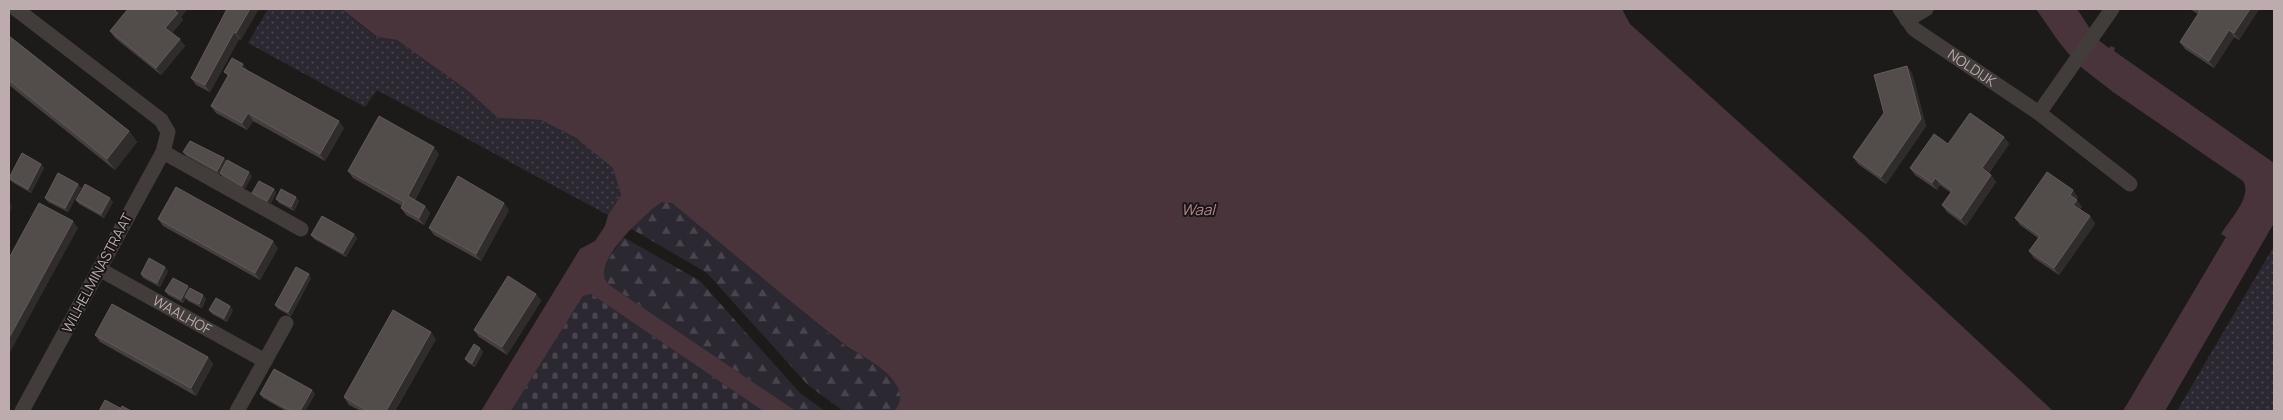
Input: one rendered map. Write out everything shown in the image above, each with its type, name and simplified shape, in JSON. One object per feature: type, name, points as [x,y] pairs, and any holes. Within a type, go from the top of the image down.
[{"type":"street","name":"WILHELMINASTRAAT","points":[[16,9],[161,120],[168,132],[163,152],[22,411]]},
{"type":"street","name":"NOLDIJK","points":[[1926,9],[1904,14],[1914,29],[2038,113],[2130,184]]},
{"type":"street","points":[[2038,113],[2112,9]]},
{"type":"street","points":[[163,152],[301,229]]},
{"type":"street","name":"WAALHOF","points":[[99,269],[265,361]]},
{"type":"street","points":[[237,411],[286,323]]},
{"type":"green space","points":[[268,9],[342,9],[376,37],[397,40],[467,90],[498,118],[541,120],[576,138],[614,168],[621,195],[608,215],[377,90],[365,107],[248,43]]},
{"type":"green space","points":[[662,202],[672,202],[840,342],[888,374],[900,393],[900,401],[894,411],[843,411],[807,384],[707,273],[630,228]]},
{"type":"green space","points":[[623,237],[700,281],[800,393],[825,411],[796,411],[608,284],[605,279],[605,267]]},
{"type":"green space","points":[[2274,246],[2274,411],[2177,411]]},
{"type":"green space","points":[[591,294],[763,411],[511,411],[583,296]]},
{"type":"water","name":"Waal","points":[[342,9],[1622,9],[1630,24],[1863,234],[2053,411],[894,411],[900,401],[900,393],[888,374],[841,342],[672,203],[662,202],[632,228],[612,252],[606,264],[604,275],[608,284],[796,411],[763,411],[591,294],[583,296],[511,411],[481,411],[580,249],[595,241],[605,226],[608,215],[621,195],[613,168],[576,138],[541,120],[498,118],[467,90],[397,40],[377,37]]},
{"type":"water","points":[[2036,9],[2077,9],[2097,39],[2109,48],[2111,46],[2115,48],[2114,51],[2274,163],[2274,223],[2165,411],[2123,411],[2226,237],[2221,234],[2243,201],[2245,187],[2243,181],[2113,92],[2077,64]]},
{"type":"building","points":[[128,9],[177,9],[175,11],[178,13],[165,28],[180,39],[156,68],[110,31]]},
{"type":"building","points":[[227,9],[250,9],[236,33],[234,32],[205,85],[191,78]]},
{"type":"building","points":[[2197,9],[2250,9],[2234,33],[2229,30],[2209,61],[2180,42],[2200,11]]},
{"type":"building","points":[[9,36],[129,131],[107,159],[9,80]]},
{"type":"building","points":[[232,58],[243,64],[241,67],[339,121],[320,154],[248,113],[242,123],[211,106],[229,74],[224,72]]},
{"type":"building","points":[[1907,66],[1921,119],[1881,177],[1853,157],[1884,113],[1874,75]]},
{"type":"building","points":[[1970,113],[2004,137],[1982,168],[1991,175],[1961,219],[1942,205],[1952,191],[1935,178],[1932,183],[1910,168],[1934,134],[1948,144]]},
{"type":"building","points":[[379,116],[434,147],[408,196],[425,206],[419,218],[401,208],[404,202],[348,171]]},
{"type":"building","points":[[190,141],[224,158],[217,171],[183,152]]},
{"type":"building","points":[[22,153],[41,164],[28,189],[9,178]]},
{"type":"building","points":[[227,160],[249,172],[242,186],[220,173]]},
{"type":"building","points":[[2047,172],[2073,190],[2070,195],[2077,200],[2073,205],[2090,216],[2054,268],[2029,251],[2040,236],[2015,218]]},
{"type":"building","points":[[58,173],[78,184],[65,208],[45,198]]},
{"type":"building","points":[[458,176],[504,203],[476,254],[429,228]]},
{"type":"building","points":[[259,181],[274,189],[267,201],[252,193]]},
{"type":"building","points":[[85,184],[110,198],[101,214],[76,200]]},
{"type":"building","points":[[176,187],[273,241],[255,273],[158,219]]},
{"type":"building","points":[[281,189],[296,197],[291,207],[276,199]]},
{"type":"building","points":[[39,203],[73,221],[9,338],[9,258]]},
{"type":"building","points":[[322,216],[354,234],[343,253],[311,235]]},
{"type":"building","points":[[149,258],[165,267],[157,283],[141,274]]},
{"type":"building","points":[[296,267],[309,274],[288,312],[275,305]]},
{"type":"building","points":[[508,276],[536,294],[502,347],[474,330]]},
{"type":"building","points":[[173,278],[188,286],[181,299],[165,291]]},
{"type":"building","points":[[190,288],[203,295],[199,304],[185,297]]},
{"type":"building","points":[[216,298],[230,306],[224,318],[209,310]]},
{"type":"building","points":[[112,304],[208,357],[191,388],[95,335]]},
{"type":"building","points":[[393,310],[431,332],[386,411],[368,411],[344,397]]},
{"type":"building","points":[[474,344],[480,348],[472,363],[465,359]]},
{"type":"building","points":[[274,369],[312,390],[300,411],[291,411],[260,394]]},
{"type":"building","points":[[105,400],[120,408],[118,411],[99,411]]},
{"type":"building","points":[[122,406],[131,411],[119,411]]}]
